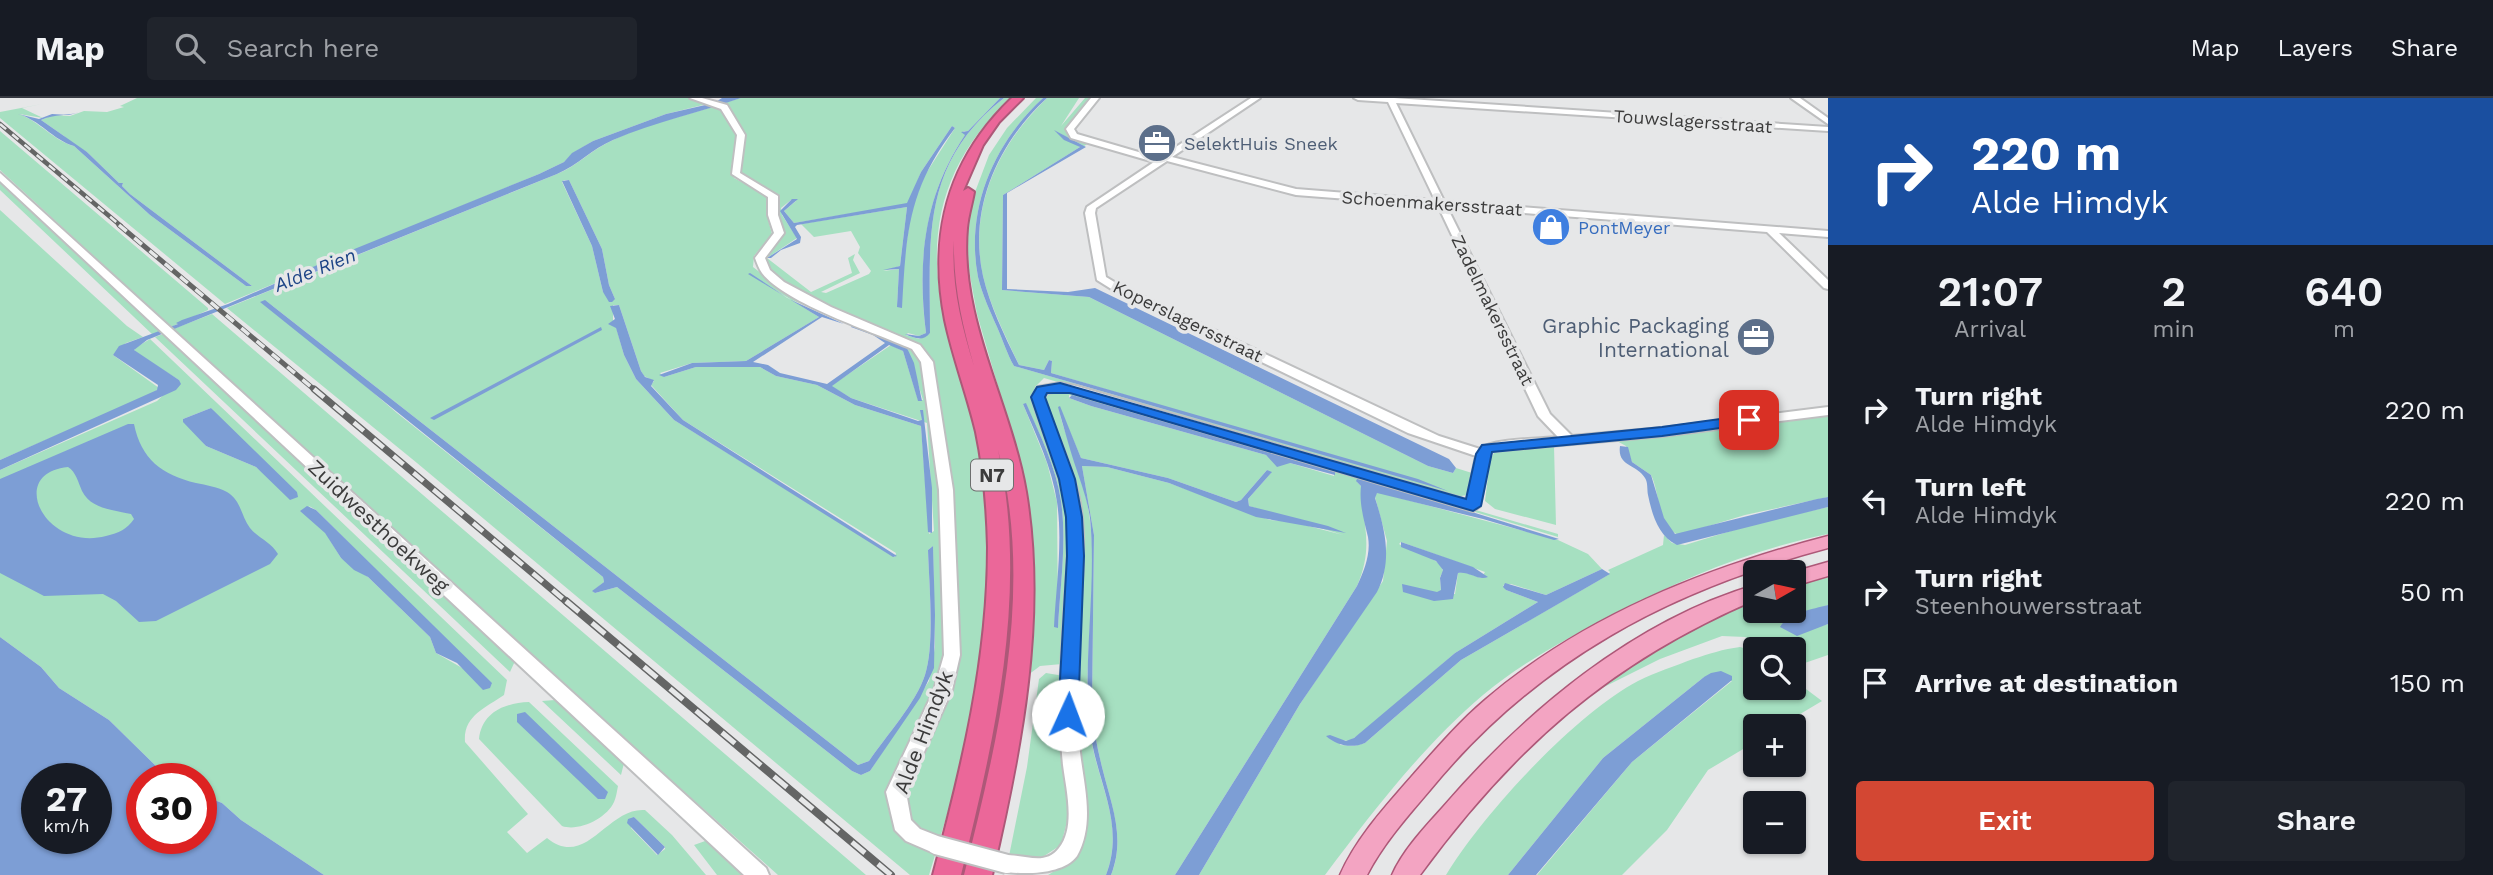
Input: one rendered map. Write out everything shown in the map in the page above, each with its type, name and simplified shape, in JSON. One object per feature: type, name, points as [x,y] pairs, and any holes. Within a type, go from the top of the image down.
[{"type":"highway","name":"N7","points":[[947,875],[989,690],[998,581],[998,533],[988,448],[952,316],[945,246],[953,197],[971,151],[997,117],[1018,98]]},
{"type":"highway","name":"N7","points":[[978,875],[1008,732],[1016,675],[1022,579],[1017,503],[1007,445],[964,291],[961,224],[966,198],[984,153],[1009,119],[1030,98]]},
{"type":"main road","points":[[1353,875],[1365,851],[1390,818],[1443,757],[1503,698],[1539,671],[1607,628],[1696,583],[1828,542]]},
{"type":"main road","points":[[1806,575],[1828,569]]},
{"type":"main road","points":[[1405,875],[1477,782],[1550,712],[1635,649],[1682,624],[1743,597]]},
{"type":"street","name":"Alde Himdyk","points":[[694,98],[718,103],[724,107],[741,135],[736,174],[767,190],[774,198],[773,215],[779,233],[760,258],[764,271],[793,293],[916,346],[928,362],[946,490],[951,655],[943,690],[896,792],[902,824],[913,835],[936,845],[1007,864],[1040,869],[1063,859],[1072,844],[1077,820],[1068,715],[1075,556],[1074,517],[1067,479],[1038,397],[1042,390],[1060,387],[1072,389],[1473,506],[1483,454]]},
{"type":"street","name":"Schoenmakersstraat","points":[[1095,98],[1070,129],[1074,136],[1288,191],[1828,234]]},
{"type":"street","name":"Koperslagersstraat","points":[[1256,98],[1092,207],[1090,213],[1101,278],[1413,430],[1483,454]]},
{"type":"street","points":[[1358,98],[1390,99]]},
{"type":"street","points":[[1795,98],[1828,122]]},
{"type":"street","name":"Touwslagersstraat","points":[[1390,99],[1828,130]]},
{"type":"street","name":"Zadelmakersstraat","points":[[1390,99],[1544,416],[1569,440]]},
{"type":"street","name":"Zuidwesthoekweg","points":[[0,176],[759,875]]},
{"type":"street","points":[[1769,229],[1828,286]]},
{"type":"street","points":[[1483,454],[1488,448],[1501,446],[1662,432],[1828,411]]},
{"type":"green space","points":[[137,98],[690,98],[711,103],[666,114],[593,141],[564,162],[539,174],[225,304],[0,118],[0,112],[42,104],[22,108],[43,118],[19,114],[74,146],[150,215],[246,286],[252,286],[130,194],[122,186],[123,183],[119,183],[87,152],[41,120],[53,115],[70,116],[84,111],[107,112],[124,107],[120,106]]},
{"type":"green space","points":[[741,98],[1000,98],[968,131],[963,131],[966,134],[952,157],[941,180],[927,230],[924,255],[923,307],[926,333],[919,336],[908,333],[906,335],[919,339],[930,333],[931,235],[944,177],[957,149],[977,123],[1004,98],[1011,98],[970,144],[956,169],[939,223],[938,281],[943,313],[981,452],[989,536],[987,612],[977,688],[961,764],[940,838],[924,833],[908,820],[903,793],[949,691],[951,490],[932,362],[925,350],[914,342],[812,299],[776,279],[767,270],[763,260],[783,234],[777,216],[776,195],[740,174],[745,134],[731,116],[728,105],[724,103]],"holes":[[[952,126],[955,128],[925,175],[912,206],[897,307],[899,269],[883,271],[900,266],[907,207],[801,224],[814,237],[851,231],[860,247],[858,253],[871,271],[826,293],[821,292],[860,273],[853,260],[855,254],[848,258],[852,273],[811,292],[767,258],[797,238],[782,215],[781,208],[791,200],[796,201],[784,211],[794,223],[908,204],[921,172]]]},
{"type":"green space","points":[[1036,98],[1043,98],[1010,135],[997,156],[980,202],[976,227],[978,277],[1014,366],[1448,490],[1051,373],[1052,361],[1049,360],[1044,370],[1019,365],[994,310],[983,276],[979,250],[984,201],[1002,156],[1030,116],[1047,98],[1079,98],[1061,126],[1085,98],[1091,98],[1067,129],[1071,136],[1089,143],[1084,146],[1055,131],[1080,147],[1003,195],[1002,290],[1089,297],[1428,466],[1453,473],[1456,468],[1472,473],[1467,495],[1455,497],[1044,378],[1035,387],[1033,398],[1063,479],[1071,537],[1062,664],[1040,666],[1028,675],[1016,449],[977,314],[969,270],[967,235],[972,200],[989,155],[1007,128]],"holes":[[[1023,404],[1026,404],[1042,439],[1061,501],[1063,548],[1058,627],[1057,502],[1047,463]]]},
{"type":"green space","points":[[719,105],[737,134],[731,168],[734,178],[768,196],[766,212],[772,234],[754,256],[753,267],[775,284],[845,321],[792,300],[819,317],[746,361],[692,363],[660,373],[664,377],[696,367],[760,367],[776,376],[817,385],[855,405],[921,426],[929,534],[934,531],[927,423],[851,398],[831,386],[891,345],[903,351],[918,400],[923,400],[907,348],[878,334],[912,347],[922,362],[941,502],[944,660],[930,701],[891,788],[888,801],[892,820],[903,834],[936,852],[929,875],[910,875],[417,463],[227,308],[557,174],[622,136]],"holes":[[[569,180],[602,249],[609,285],[615,299],[603,292],[592,246],[562,182]],[[265,300],[858,765],[869,761],[908,708],[925,675],[931,630],[928,550],[933,546],[935,647],[929,681],[870,771],[861,775],[852,771],[617,587],[595,593],[593,591],[604,582],[603,577],[397,413]],[[613,305],[619,305],[641,371],[644,376],[654,381],[651,385],[683,420],[896,553],[895,557],[674,420],[636,379],[624,355],[616,327],[613,326]]]},
{"type":"green space","points":[[0,131],[208,310],[171,327],[0,170]]},
{"type":"green space","points":[[0,183],[160,332],[153,335],[0,190]]},
{"type":"green space","points":[[0,210],[127,326],[143,337],[126,343],[113,355],[159,388],[154,393],[0,460]]},
{"type":"green space","points":[[212,314],[866,875],[778,875],[497,626],[173,329]]},
{"type":"green space","points":[[163,334],[515,661],[510,672],[155,337]]},
{"type":"green space","points":[[150,339],[507,680],[504,695],[471,719],[465,733],[465,742],[528,814],[507,832],[527,853],[547,838],[561,846],[573,847],[585,842],[619,818],[631,812],[645,810],[672,835],[706,875],[324,875],[217,801],[217,763],[153,763],[109,720],[59,688],[41,667],[0,637],[0,470],[157,401],[179,380],[134,352],[135,348]],"holes":[[[211,408],[263,473],[256,467],[206,446],[183,419]],[[309,506],[316,510],[492,685],[436,653],[430,637],[368,577],[341,558]],[[634,817],[665,847],[665,849],[657,855],[631,828]]]},
{"type":"green space","points":[[1068,391],[1558,534],[1558,537],[1372,481],[1357,482],[1361,486],[1366,548],[1357,586],[1175,875],[1111,875],[1117,834],[1097,744],[1092,707],[1094,535],[1082,466],[1107,467],[1169,483],[1270,520],[1293,522],[1343,535],[1249,506],[1248,499],[1271,473],[1267,470],[1241,500],[1236,502],[1168,478],[1081,458],[1059,406],[1089,513],[1093,567],[1088,704],[1093,750],[1108,803],[1113,838],[1106,875],[1048,875],[1066,864],[1081,557],[1044,400],[1050,393]],"holes":[[[1069,395],[1334,471],[1334,476],[1290,463],[1273,461],[1266,455],[1091,406],[1069,398]]]},
{"type":"green space","points":[[1828,415],[1828,497],[1745,515],[1679,535],[1672,531],[1663,517],[1651,475],[1632,462],[1626,446],[1615,440]]},
{"type":"green space","points":[[1554,446],[1556,525],[1495,509],[1485,501],[1490,460],[1494,453]]},
{"type":"green space","points":[[1377,492],[1558,540],[1588,554],[1602,569],[1546,595],[1511,584],[1503,585],[1506,590],[1538,602],[1455,653],[1362,733],[1349,741],[1342,740],[1340,745],[1354,746],[1365,743],[1461,660],[1608,575],[1608,570],[1663,545],[1664,535],[1672,543],[1685,545],[1757,523],[1828,507],[1828,534],[1771,548],[1692,577],[1597,623],[1514,671],[1483,695],[1439,736],[1380,804],[1325,875],[1199,875],[1300,704],[1383,581],[1387,541],[1375,497]],"holes":[[[1401,542],[1485,572],[1481,578],[1464,572],[1458,573],[1455,594],[1403,592],[1441,591],[1440,577],[1443,571],[1431,558],[1399,544]]]},
{"type":"green space","points":[[1828,575],[1828,605],[1806,613],[1806,581]]},
{"type":"green space","points":[[1743,606],[1743,623],[1790,623],[1817,627],[1828,624],[1828,655],[1806,663],[1806,637],[1722,636],[1660,659],[1590,694],[1682,632]]},
{"type":"green space","points":[[1743,648],[1743,700],[1806,700],[1806,689],[1822,701],[1800,714],[1743,714],[1743,749],[1708,770],[1667,830],[1622,875],[1537,875],[1632,762],[1732,681],[1704,677],[1603,758],[1508,875],[1446,875],[1483,823],[1507,795],[1586,717],[1638,681],[1722,650]]},
{"type":"green space","points":[[1046,673],[1064,676],[1063,737],[1068,818],[1061,845],[1038,860],[1009,856],[1027,767],[1039,679]]},
{"type":"green space","points":[[555,700],[624,763],[621,775],[542,701]]},
{"type":"green space","points":[[529,702],[618,786],[610,808],[592,822],[576,827],[562,826],[479,739],[485,722],[496,711],[511,704]]},
{"type":"green space","points":[[708,840],[743,875],[717,875],[694,845]]},
{"type":"water","name":"Alde Rien","points":[[722,98],[741,98],[613,140],[557,174],[147,340],[134,350],[179,380],[181,384],[176,390],[0,470],[0,460],[157,390],[158,385],[113,355],[119,346],[228,304],[539,174],[564,162],[572,153],[593,141],[666,114],[714,103]]},
{"type":"water","points":[[1000,98],[1004,98],[977,123],[957,149],[944,177],[931,235],[930,333],[921,338],[912,337],[905,334],[919,336],[926,333],[923,306],[924,255],[932,205],[940,182],[951,158],[965,135],[961,132],[968,131]]},
{"type":"water","points":[[1043,98],[1047,98],[1014,135],[1001,156],[991,178],[980,226],[979,251],[986,287],[998,321],[1019,365],[1044,370],[1049,360],[1052,361],[1051,373],[1418,479],[1448,491],[1014,366],[978,277],[976,227],[980,202],[997,156],[1010,135]]},
{"type":"water","points":[[18,114],[39,119],[52,114],[65,115],[41,120],[87,152],[119,183],[123,183],[122,186],[130,194],[252,286],[246,286],[150,215],[74,146]]},
{"type":"water","points":[[952,126],[955,128],[927,171],[912,213],[905,257],[902,308],[897,307],[899,269],[883,270],[900,266],[907,207],[797,225],[795,227],[801,237],[800,243],[767,258],[797,239],[780,211],[792,199],[798,199],[784,211],[794,223],[907,203],[921,172]]},
{"type":"water","points":[[1054,130],[1086,147],[1007,193],[1007,289],[1068,292],[1095,288],[1449,459],[1456,468],[1453,473],[1428,466],[1089,297],[1002,290],[1003,195],[1080,147],[1064,140]]},
{"type":"water","points":[[569,180],[602,249],[609,285],[615,299],[612,302],[609,302],[603,292],[592,246],[562,181]]},
{"type":"water","points":[[750,273],[786,297],[748,274]]},
{"type":"water","points":[[265,300],[858,765],[869,761],[908,708],[925,675],[931,631],[928,550],[933,546],[934,668],[920,698],[870,771],[861,775],[852,771],[617,587],[595,593],[592,591],[604,582],[603,577],[260,302]]},
{"type":"water","points":[[790,300],[844,324],[822,317],[753,362],[768,365],[780,373],[827,384],[885,343],[873,335],[851,327],[853,324],[907,348],[914,363],[922,401],[918,401],[903,351],[889,345],[832,386],[851,398],[918,421],[922,420],[920,410],[923,410],[932,488],[932,533],[928,532],[921,426],[855,405],[817,385],[776,376],[760,367],[696,367],[664,377],[659,375],[692,363],[746,361],[819,317]]},
{"type":"water","points":[[619,305],[641,371],[645,377],[654,380],[651,386],[683,420],[897,556],[893,557],[674,420],[636,379],[624,355],[616,328],[608,324],[615,319],[610,306]]},
{"type":"water","points":[[601,327],[602,330],[434,420],[430,418]]},
{"type":"water","points":[[1072,395],[1335,471],[1335,475],[1290,463],[1277,467],[1266,455],[1091,406],[1069,398]]},
{"type":"water","points":[[1026,403],[1051,463],[1061,501],[1063,549],[1058,628],[1054,627],[1059,549],[1057,502],[1047,464],[1023,404]]},
{"type":"water","points":[[1060,406],[1081,458],[1168,478],[1236,502],[1241,500],[1267,470],[1272,472],[1248,499],[1249,506],[1346,533],[1256,517],[1169,483],[1107,467],[1082,466],[1094,535],[1092,707],[1097,744],[1117,834],[1111,875],[1106,875],[1113,838],[1111,820],[1093,749],[1088,704],[1092,571],[1090,518],[1058,407]]},
{"type":"water","points":[[211,408],[297,492],[298,497],[290,500],[256,467],[206,446],[183,422],[183,419]]},
{"type":"water","points":[[128,424],[134,424],[142,447],[155,464],[184,480],[220,489],[232,495],[250,528],[278,554],[270,564],[156,621],[139,622],[116,601],[103,594],[44,596],[0,573],[0,479]],"holes":[[[68,467],[91,502],[103,508],[131,514],[134,519],[115,533],[84,538],[66,533],[51,523],[41,510],[37,496],[39,483],[49,472]]]},
{"type":"water","points":[[1620,446],[1628,447],[1632,462],[1651,475],[1664,518],[1675,534],[1828,497],[1828,507],[1677,545],[1665,536],[1657,524],[1646,480],[1642,473],[1624,462]]},
{"type":"water","points":[[1357,479],[1372,481],[1559,539],[1554,540],[1377,493],[1375,498],[1382,521],[1386,557],[1377,592],[1300,704],[1199,875],[1175,875],[1357,586],[1366,562],[1369,543],[1361,506],[1361,486]]},
{"type":"water","points":[[307,506],[316,510],[492,683],[490,688],[483,690],[457,663],[436,653],[430,637],[368,577],[354,570],[341,558],[325,533],[300,511]]},
{"type":"water","points":[[1401,542],[1473,567],[1488,577],[1458,573],[1453,599],[1434,601],[1403,592],[1402,584],[1437,592],[1441,590],[1440,578],[1443,570],[1436,561],[1401,547]]},
{"type":"water","points":[[1602,569],[1610,574],[1461,660],[1365,743],[1344,745],[1326,736],[1346,741],[1354,738],[1455,653],[1538,602],[1506,590],[1503,587],[1505,583],[1546,595]]},
{"type":"water","points":[[1828,605],[1828,624],[1797,636],[1780,627],[1783,623],[1806,623],[1808,610]]},
{"type":"water","points":[[0,637],[41,667],[59,688],[109,720],[153,763],[126,763],[126,854],[217,854],[217,801],[324,875],[0,875]]},
{"type":"water","points":[[1721,671],[1732,676],[1732,680],[1632,762],[1536,875],[1508,875],[1603,758],[1704,677]]},
{"type":"water","points":[[525,712],[608,792],[605,799],[598,799],[517,722],[517,714]]},
{"type":"water","points":[[634,817],[665,847],[658,855],[627,823],[628,819]]},
{"type":"railway","points":[[0,124],[121,226]]},
{"type":"railway","points":[[119,225],[316,391]]},
{"type":"railway","points":[[314,389],[568,603]]},
{"type":"railway","points":[[566,601],[891,875]]},
{"type":"place","name":"SelektHuis Sneek","points":[[1157,143]]},
{"type":"place","name":"PontMeyer","points":[[1551,227]]},
{"type":"place","name":"Graphic Packaging International","points":[[1756,337]]},
{"type":"route","points":[[1068,715],[1076,537],[1067,479],[1038,397],[1042,390],[1050,387],[1072,389],[1473,506],[1483,454],[1488,448],[1662,432],[1749,420]]}]
